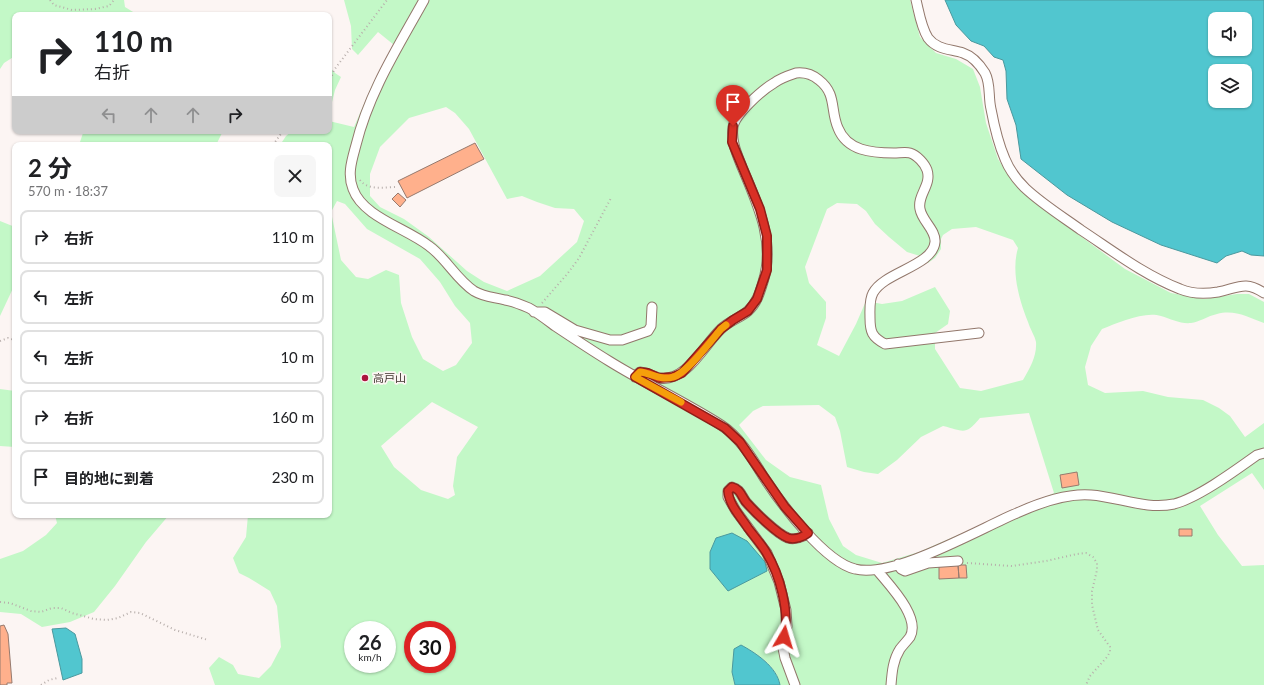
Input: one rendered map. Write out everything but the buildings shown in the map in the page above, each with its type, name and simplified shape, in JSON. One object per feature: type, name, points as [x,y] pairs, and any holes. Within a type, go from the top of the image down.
[{"type":"street","points":[[424,0],[380,78],[358,133],[349,175],[353,190],[360,202],[372,213],[414,235],[431,248],[458,277],[473,290],[486,297],[505,300],[529,308],[635,377],[725,428],[740,442],[785,507],[826,553],[846,567],[859,570],[878,570],[918,558],[1020,511],[1058,499],[1077,495],[1093,495],[1138,504],[1172,504],[1185,500],[1202,491],[1257,455],[1264,453]]},
{"type":"street","points":[[916,0],[928,37],[936,45],[946,50],[964,53],[980,66],[986,75],[989,86],[990,108],[1005,159],[1016,178],[1026,189],[1047,206],[1133,265],[1181,290],[1207,293],[1219,292],[1239,285],[1251,286],[1264,293]]},
{"type":"street","points":[[635,377],[640,372],[648,373],[659,378],[673,377],[682,373],[721,329],[748,311],[757,299],[767,270],[767,236],[760,209],[732,142],[733,126],[738,115],[774,82],[796,74],[807,73],[819,79],[830,91],[834,120],[840,134],[849,144],[862,151],[879,153],[911,153],[920,159],[927,168],[928,177],[925,190],[920,200],[919,208],[922,217],[931,229],[936,240],[934,248],[928,255],[918,262],[892,276],[873,293],[870,304],[870,328],[875,338],[885,344],[979,333]]},
{"type":"street","points":[[534,312],[545,312],[575,330],[610,340],[622,340],[648,331],[651,326],[652,307]]},
{"type":"street","points":[[795,685],[783,648],[787,626],[786,610],[779,582],[767,553],[736,511],[728,497],[728,491],[732,487],[736,488],[746,502],[780,534],[789,539],[802,538],[808,533]]},
{"type":"street","points":[[898,564],[901,569],[905,571],[928,563],[958,561]]},
{"type":"street","points":[[878,570],[900,597],[909,615],[912,630],[910,637],[894,659],[891,685]]},
{"type":"path","points":[[50,0],[54,5],[72,10],[95,9],[109,6],[114,0]]},
{"type":"path","points":[[332,75],[334,70],[387,0]]},
{"type":"path","points":[[359,179],[365,186],[397,187]]},
{"type":"path","points":[[534,312],[579,258],[611,198]]},
{"type":"path","points":[[0,341],[8,338],[12,339]]},
{"type":"path","points":[[958,561],[1012,566],[1046,561],[1077,554],[1086,553],[1093,557],[1097,563],[1097,570],[1092,591],[1092,605],[1098,630],[1110,647],[1110,652],[1093,673],[1086,685]]},
{"type":"path","points":[[0,602],[10,603],[32,611],[41,612],[52,608],[61,608],[72,613],[94,619],[107,620],[118,618],[131,612],[140,613],[175,630],[208,640]]},
{"type":"path","points":[[41,685],[49,680],[57,678]]},
{"type":"green space","points":[[0,0],[124,0],[125,7],[133,12],[12,12],[12,58],[4,63],[0,69]]},
{"type":"green space","points":[[344,0],[910,0],[920,37],[936,53],[956,59],[973,69],[980,87],[986,123],[998,159],[1015,185],[1052,215],[1125,269],[1171,293],[1204,299],[1237,294],[1249,294],[1264,302],[1264,323],[1241,314],[1229,312],[1214,315],[1191,323],[1179,322],[1154,315],[1139,316],[1123,321],[1102,329],[1091,346],[1085,367],[1088,385],[1105,393],[1143,391],[1168,397],[1203,400],[1219,408],[1230,416],[1245,437],[1264,423],[1264,490],[1252,473],[1200,506],[1218,535],[1242,566],[1264,565],[1264,685],[780,685],[775,672],[771,667],[760,656],[741,645],[732,672],[735,685],[215,685],[209,668],[219,657],[233,665],[238,674],[259,678],[271,666],[281,647],[277,606],[270,591],[239,573],[233,558],[246,537],[248,518],[332,518],[332,217],[341,260],[356,277],[368,279],[386,270],[399,275],[401,303],[412,337],[423,359],[443,371],[456,365],[472,343],[470,323],[455,306],[440,282],[420,259],[367,229],[345,204],[337,201],[332,210],[332,142],[282,142],[288,134],[332,134],[332,122],[354,127],[373,83],[390,55],[394,45],[378,32],[358,55],[352,49],[351,26]],"holes":[[[446,107],[455,113],[469,129],[507,199],[522,196],[555,208],[574,209],[584,221],[577,242],[540,276],[507,291],[484,282],[467,271],[429,237],[404,219],[380,207],[370,196],[370,174],[380,147],[409,118]],[[837,203],[857,204],[866,211],[875,224],[907,252],[920,256],[928,263],[935,258],[941,249],[941,239],[943,235],[952,229],[976,227],[1013,240],[1018,248],[1015,266],[1019,295],[1036,342],[1032,362],[1023,380],[981,391],[960,388],[935,349],[935,333],[948,324],[950,311],[935,287],[902,301],[882,304],[866,301],[839,356],[817,345],[826,318],[826,302],[809,283],[805,267],[827,209]],[[432,402],[478,427],[457,457],[453,486],[455,495],[448,499],[421,490],[394,467],[381,446]],[[819,405],[835,417],[840,431],[847,467],[878,474],[897,460],[921,437],[943,426],[964,431],[971,428],[980,418],[1029,413],[1054,493],[919,552],[882,563],[856,555],[843,546],[829,519],[821,485],[790,477],[766,460],[739,425],[753,411],[763,406]]]},
{"type":"green space","points":[[332,70],[341,77],[335,90],[332,102]]},
{"type":"green space","points":[[83,134],[222,134],[218,142],[80,142]]},
{"type":"green space","points":[[0,221],[12,226],[12,290],[0,316]]},
{"type":"green space","points":[[0,389],[12,391],[12,447],[0,446]]},
{"type":"green space","points":[[56,518],[166,518],[146,542],[115,586],[94,612],[70,622],[42,627],[21,614],[0,612],[0,559],[23,551],[46,535],[57,523]]},
{"type":"water","points":[[945,0],[1264,0],[1264,256],[1251,255],[1242,251],[1226,256],[1217,263],[1161,245],[1112,222],[1067,195],[1021,159],[1016,125],[1007,99],[1006,71],[1003,60],[994,57],[984,46],[971,41],[956,25]]},
{"type":"water","points":[[732,533],[747,541],[765,562],[767,571],[728,591],[710,569],[710,552],[716,538]]},
{"type":"water","points":[[66,628],[75,634],[82,659],[82,673],[63,680],[52,629]]},
{"type":"water","points":[[741,645],[765,661],[775,672],[780,685],[735,685],[732,672],[734,649]]},
{"type":"slow traffic","points":[[681,402],[635,377],[640,372],[648,373],[659,378],[673,377],[682,373],[726,325]]},
{"type":"place","name":"高戸山","points":[[365,378]]},
{"type":"route","points":[[733,126],[732,142],[760,209],[767,236],[767,270],[757,299],[748,311],[721,329],[682,373],[673,377],[659,378],[648,373],[640,372],[635,377],[725,428],[740,442],[785,507],[808,533],[802,538],[789,539],[780,534],[746,502],[736,488],[732,487],[728,491],[728,497],[736,511],[767,553],[779,582],[786,610],[787,626],[784,637]]}]
